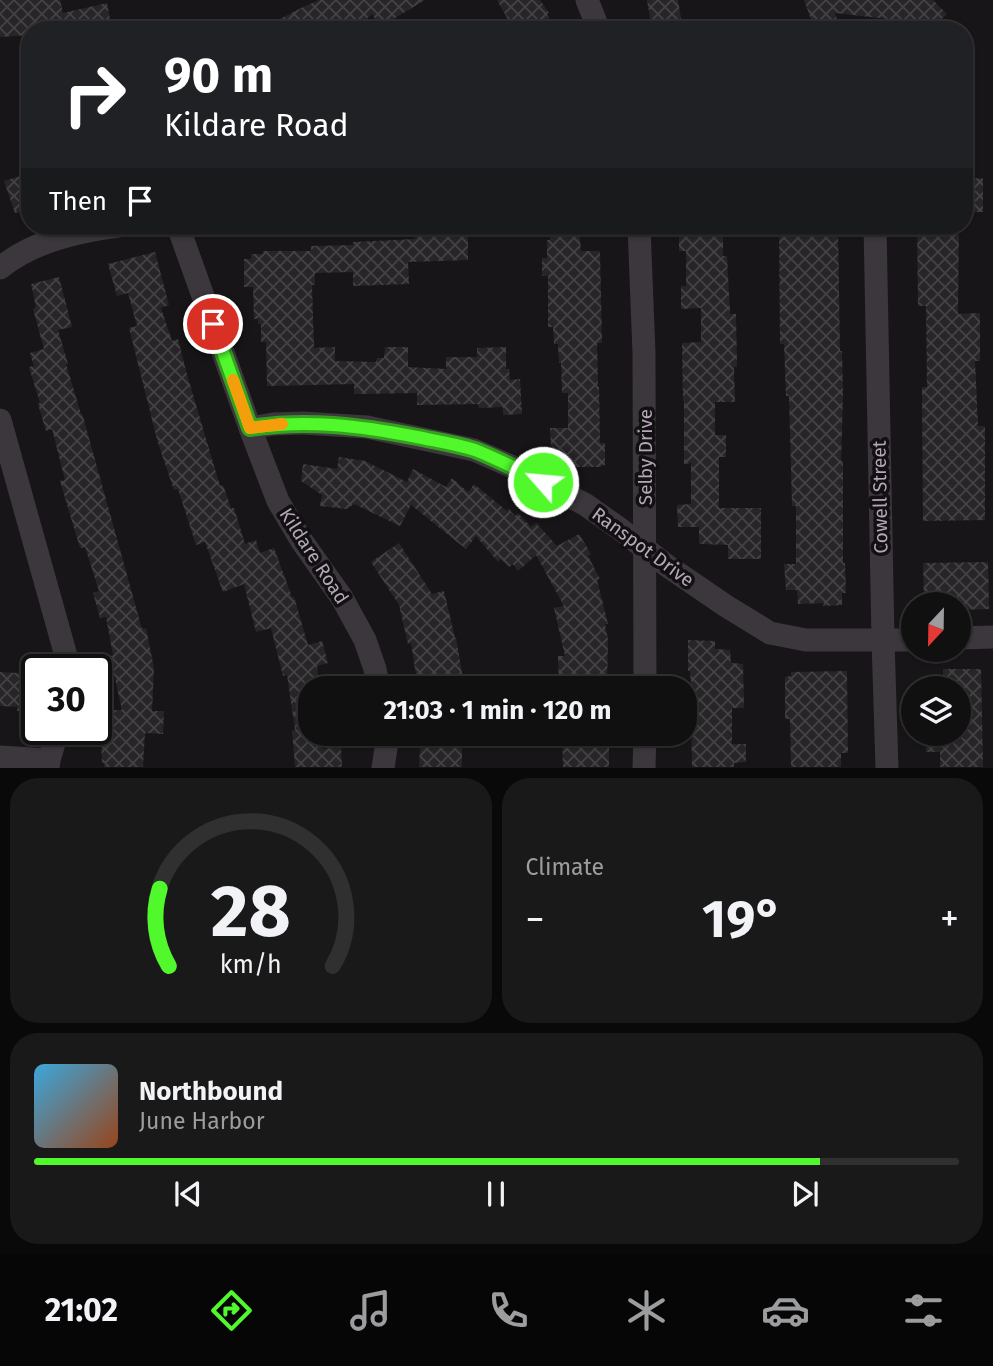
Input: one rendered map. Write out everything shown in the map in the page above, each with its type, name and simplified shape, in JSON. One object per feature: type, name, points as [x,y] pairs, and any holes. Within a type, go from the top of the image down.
[{"type":"street","points":[[587,0],[595,21]]},
{"type":"street","points":[[0,268],[15,256],[70,235]]},
{"type":"street","name":"Kildare Road","points":[[181,235],[278,501],[301,540],[342,598],[365,640],[377,676]]},
{"type":"street","name":"Selby Drive","points":[[639,235],[644,353],[645,676]]},
{"type":"street","name":"Cowell Street","points":[[875,235],[887,768]]},
{"type":"street","points":[[0,419],[66,654]]},
{"type":"street","name":"Ranspot Drive","points":[[250,428],[303,423],[367,427],[474,450],[522,471],[586,505],[726,606],[771,633],[806,640],[901,639]]},
{"type":"street","points":[[971,638],[993,637]]},
{"type":"street","points":[[0,757],[48,764],[54,745]]},
{"type":"street","points":[[383,768],[386,746]]},
{"type":"street","points":[[644,768],[645,746]]},
{"type":"building","points":[[0,0],[60,0],[63,13],[107,3],[110,21],[21,21],[21,36],[0,37]]},
{"type":"building","points":[[319,0],[425,0],[390,21],[376,21],[372,14],[365,21],[276,21]]},
{"type":"building","points":[[497,0],[540,0],[549,13],[547,14],[550,21],[509,21]]},
{"type":"building","points":[[647,0],[678,0],[682,21],[650,21]]},
{"type":"building","points":[[804,0],[933,0],[947,14],[940,21],[906,21],[835,13],[837,21],[812,21]]},
{"type":"building","points":[[21,176],[21,211],[15,213],[4,181]]},
{"type":"building","points":[[983,178],[983,212],[973,212],[973,179]]},
{"type":"building","points":[[415,235],[468,235],[468,260],[408,262],[409,284],[353,286],[353,272],[315,273],[315,285],[312,285],[314,348],[335,347],[335,361],[376,362],[377,358],[384,358],[385,347],[408,347],[408,367],[446,369],[446,357],[477,357],[477,348],[506,347],[506,369],[509,369],[510,380],[520,379],[522,414],[503,415],[503,407],[479,408],[478,404],[417,405],[417,393],[354,394],[354,384],[267,386],[266,342],[261,342],[261,324],[258,324],[258,319],[254,319],[253,287],[244,287],[244,259],[251,259],[251,254],[263,254],[263,251],[311,251],[311,246],[415,239]]},
{"type":"building","points":[[550,235],[580,235],[581,251],[600,251],[602,343],[597,343],[598,387],[600,443],[605,443],[605,465],[601,467],[571,467],[551,446],[550,428],[568,428],[568,393],[562,393],[558,344],[554,344],[553,327],[548,327],[548,276],[542,276],[542,258],[547,258],[547,240],[550,240]]},
{"type":"building","points":[[679,235],[723,235],[723,256],[727,256],[730,314],[736,314],[737,367],[734,367],[735,402],[715,402],[715,435],[726,435],[726,457],[719,457],[719,508],[761,508],[761,559],[728,559],[728,545],[699,544],[699,527],[678,527],[677,505],[691,504],[691,463],[684,464],[682,343],[701,342],[701,308],[681,309],[681,286],[686,286],[686,251],[679,251]]},
{"type":"building","points":[[779,235],[838,235],[843,395],[843,563],[846,593],[842,593],[842,605],[798,604],[797,590],[786,590],[784,564],[796,564],[796,506],[792,506],[789,396],[786,396],[784,344],[780,344]]},
{"type":"building","points":[[917,235],[959,235],[958,314],[980,313],[980,361],[975,361],[978,426],[985,426],[985,520],[923,521],[922,387],[927,387],[926,306],[918,306]]},
{"type":"building","points":[[155,252],[169,305],[161,308],[172,341],[178,339],[220,486],[223,485],[231,508],[234,508],[245,544],[256,540],[260,553],[274,548],[294,597],[308,645],[322,641],[328,663],[317,666],[318,676],[298,676],[298,746],[323,746],[323,749],[341,747],[342,767],[295,767],[292,731],[295,730],[287,675],[283,676],[271,628],[256,632],[244,584],[223,592],[205,542],[196,545],[178,489],[174,490],[158,443],[129,328],[137,326],[128,293],[117,296],[108,264]]},
{"type":"building","points":[[59,277],[72,327],[58,330],[66,364],[142,629],[146,628],[154,668],[152,711],[164,711],[163,734],[145,733],[143,767],[104,767],[105,763],[102,763],[101,745],[112,745],[113,710],[122,710],[112,665],[113,655],[106,617],[100,618],[93,593],[99,591],[85,547],[80,548],[60,481],[65,480],[52,429],[46,431],[29,367],[34,366],[30,353],[44,349],[33,309],[36,307],[31,284]]},
{"type":"building","points":[[339,457],[365,461],[407,482],[413,469],[446,487],[452,478],[468,492],[474,484],[507,511],[509,509],[515,516],[518,513],[531,527],[536,523],[557,546],[579,534],[591,554],[588,556],[600,579],[597,580],[608,624],[605,624],[608,640],[607,676],[559,676],[558,656],[565,656],[554,608],[564,606],[536,555],[518,571],[513,564],[509,567],[501,559],[498,562],[476,536],[466,549],[411,505],[400,526],[354,504],[347,509],[320,506],[322,495],[301,481],[303,464],[337,469]]},
{"type":"building","points":[[399,543],[432,594],[444,591],[463,676],[416,676],[411,643],[408,644],[399,605],[371,562]]},
{"type":"building","points":[[988,562],[989,609],[971,610],[971,592],[924,592],[923,563]]},
{"type":"building","points":[[688,640],[715,641],[715,649],[730,650],[731,663],[743,664],[744,708],[732,708],[732,744],[746,744],[746,762],[734,763],[734,767],[692,767],[692,746],[697,746],[697,676],[690,676],[688,671]]},
{"type":"building","points":[[943,669],[981,669],[983,767],[940,767],[940,752],[926,752],[926,746],[971,746],[971,676],[943,676]]},
{"type":"building","points":[[847,671],[848,753],[841,753],[841,767],[791,767],[790,719],[785,719],[785,677],[791,676],[791,672]]},
{"type":"building","points":[[0,672],[21,673],[21,711],[17,711],[17,707],[0,706]]},
{"type":"building","points":[[420,746],[462,746],[462,767],[419,767]]},
{"type":"building","points":[[562,746],[609,746],[609,767],[563,767]]},
{"type":"slow traffic","points":[[233,380],[250,428],[282,424]]},
{"type":"route","points":[[213,324],[250,428],[303,423],[367,427],[474,450],[543,482]]}]
